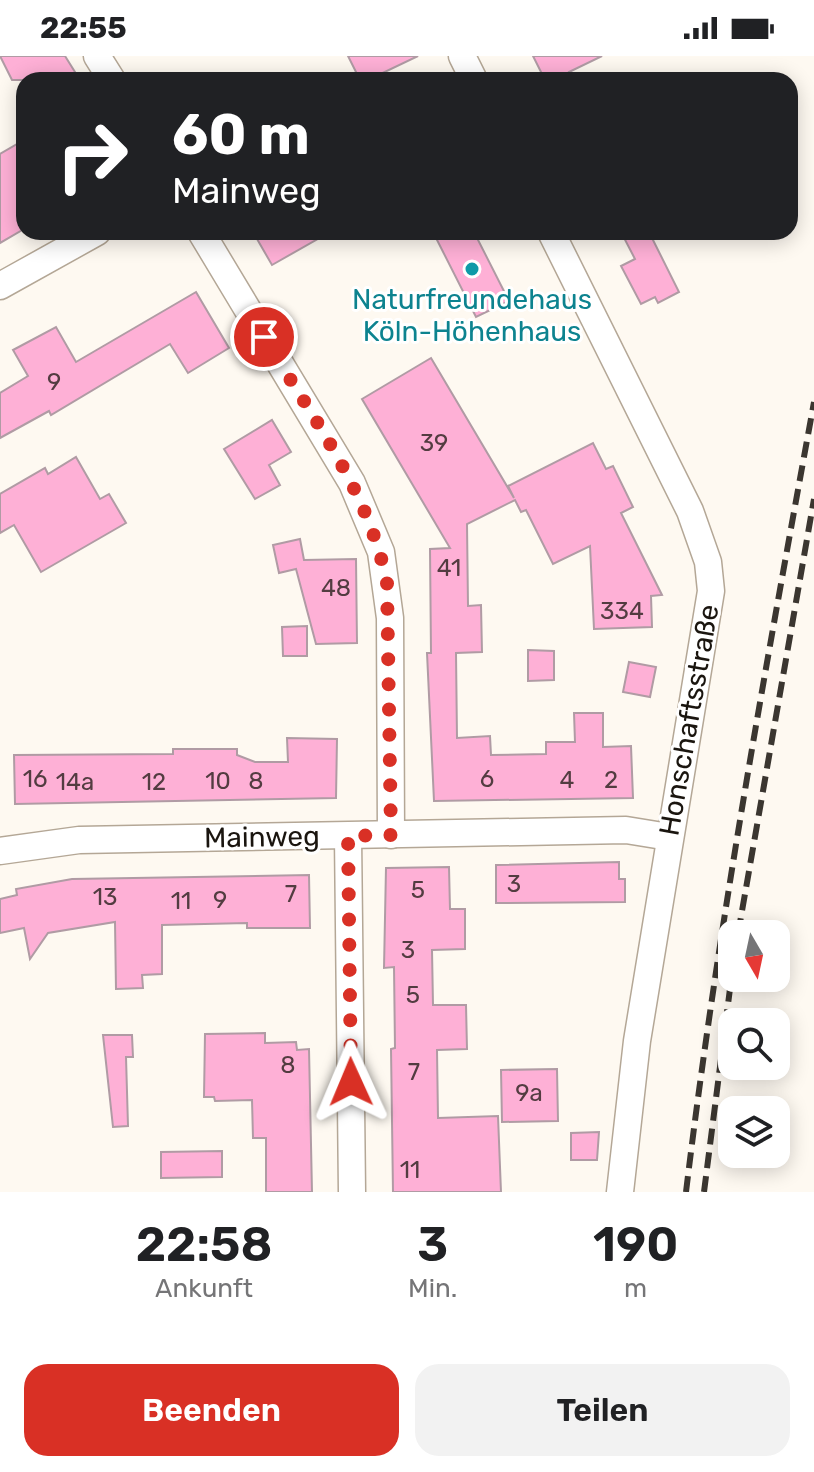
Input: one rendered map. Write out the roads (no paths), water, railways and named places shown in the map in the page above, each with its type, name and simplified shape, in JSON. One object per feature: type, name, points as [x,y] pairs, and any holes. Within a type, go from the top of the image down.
[{"type":"street","points":[[0,286],[83,240]]},
{"type":"street","points":[[206,240],[352,483],[381,552],[390,618],[391,835]]},
{"type":"street","name":"Honschaftsstraße","points":[[555,240],[690,511],[708,562],[708,615],[637,1041],[620,1192]]},
{"type":"street","name":"Mainweg","points":[[0,851],[79,840],[626,830],[669,837]]},
{"type":"street","points":[[348,836],[352,1192]]},
{"type":"railway","points":[[686,1192],[728,895],[814,402]]},
{"type":"railway","points":[[740,920],[814,499]]},
{"type":"railway","points":[[704,1192],[730,992]]},
{"type":"place","name":"Naturfreundehaus Köln-Höhenhaus","points":[[472,269]]}]
